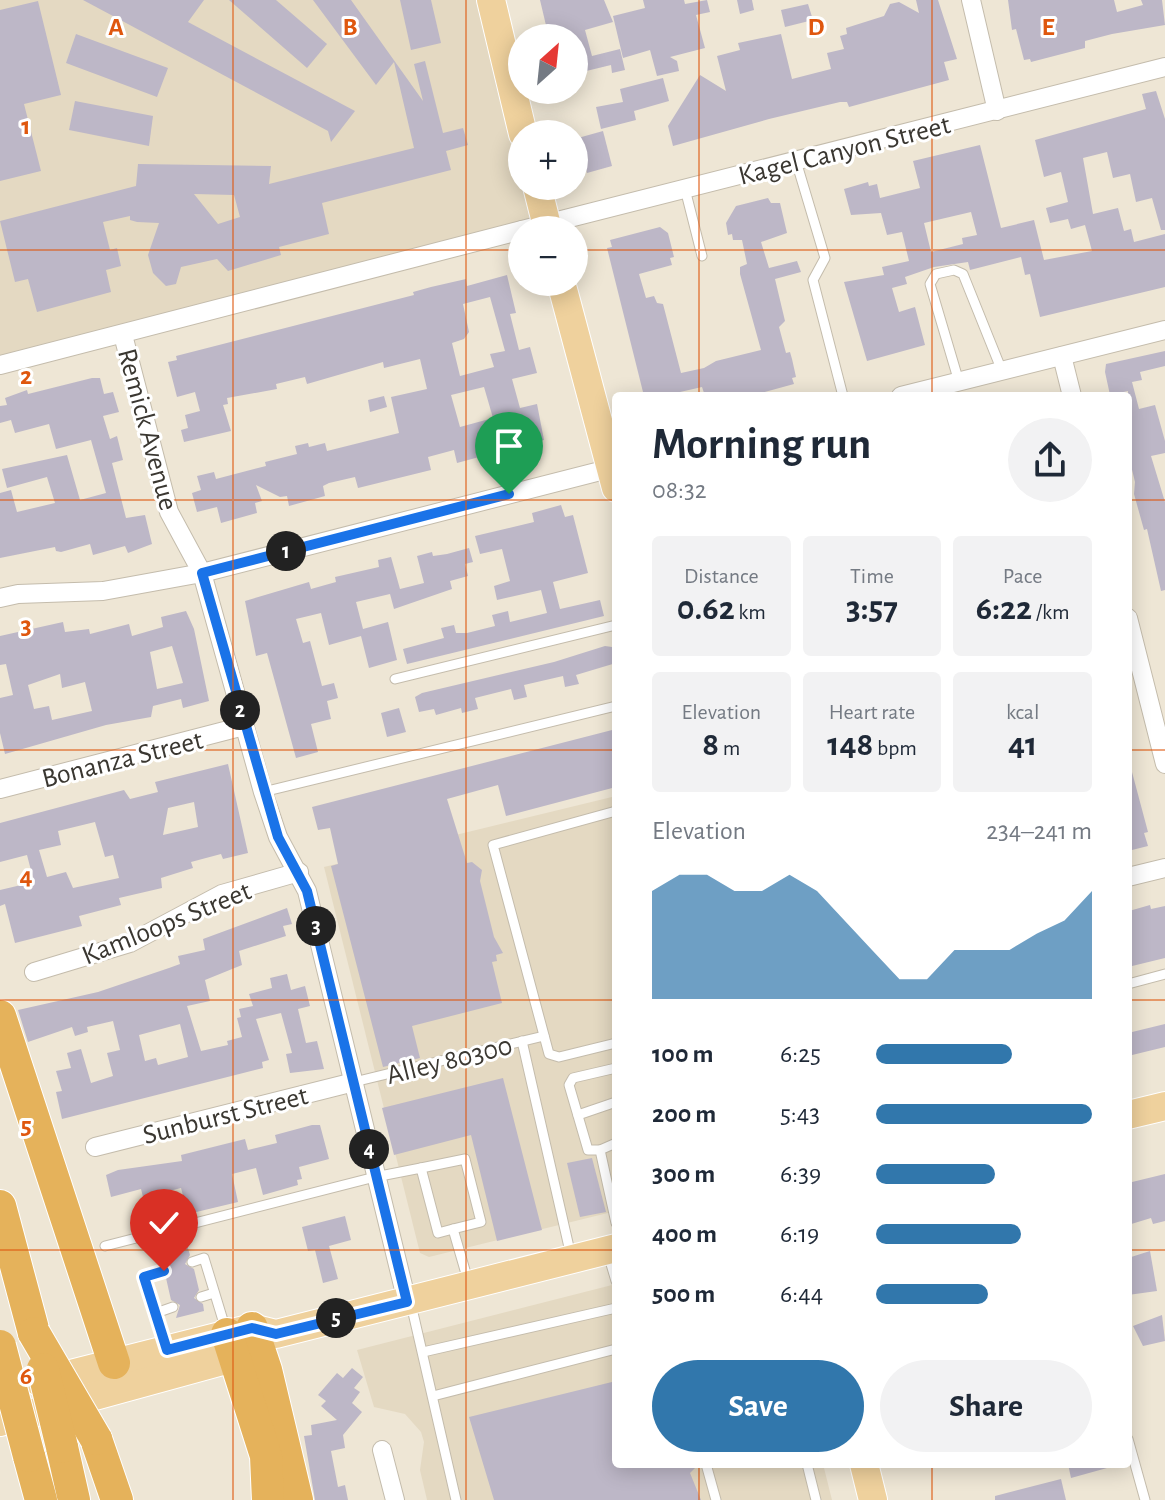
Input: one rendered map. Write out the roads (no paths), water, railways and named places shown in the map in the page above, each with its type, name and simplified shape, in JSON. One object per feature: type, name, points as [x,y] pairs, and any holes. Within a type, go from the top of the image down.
[{"type":"highway","points":[[0,1016],[114,1363]]},
{"type":"highway","points":[[0,1206],[74,1500]]},
{"type":"highway","points":[[34,1333],[96,1439],[117,1500]]},
{"type":"highway","points":[[250,1341],[266,1456],[268,1500]]},
{"type":"highway","points":[[250,1341],[297,1500]]},
{"type":"highway","points":[[0,1346],[41,1500]]},
{"type":"main road","points":[[491,0],[520,120]]},
{"type":"main road","points":[[565,296],[612,467]]},
{"type":"main road","points":[[1132,1114],[1165,1106]]},
{"type":"main road","points":[[0,1422],[250,1341],[612,1249]]},
{"type":"main road","points":[[0,1393],[167,1350],[250,1341]]},
{"type":"main road","points":[[865,1468],[873,1500]]},
{"type":"street","points":[[971,0],[997,111]]},
{"type":"street","name":"Kagel Canyon Street","points":[[581,216],[1165,67]]},
{"type":"street","name":"Kagel Canyon Street","points":[[0,365],[508,235]]},
{"type":"street","points":[[918,392],[1165,330]]},
{"type":"street","name":"Remick Avenue","points":[[123,335],[169,512],[202,573],[263,792],[278,837],[307,891],[375,1177],[409,1301]]},
{"type":"street","points":[[1062,356],[1071,392]]},
{"type":"street","points":[[0,598],[18,594],[103,591],[202,573],[612,474]]},
{"type":"street","points":[[1132,634],[1165,764]]},
{"type":"street","name":"Bonanza Street","points":[[0,789],[244,726]]},
{"type":"street","points":[[1132,876],[1165,868]]},
{"type":"street","name":"Kamloops Street","points":[[34,972],[130,943],[222,894],[299,872]]},
{"type":"street","name":"Sunburst Street","points":[[95,1147],[354,1082]]},
{"type":"street","points":[[382,1450],[395,1500]]},
{"type":"lane","points":[[796,161],[825,258],[813,280],[842,392]]},
{"type":"lane","points":[[685,189],[702,256]]},
{"type":"lane","points":[[959,382],[930,284],[936,274],[954,270],[963,274],[1002,371]]},
{"type":"lane","points":[[395,679],[612,626]]},
{"type":"lane","points":[[263,792],[612,707]]},
{"type":"lane","points":[[612,812],[493,845],[549,1054],[559,1057],[612,1044]]},
{"type":"lane","points":[[1132,983],[1165,974]]},
{"type":"lane","name":"Alley 80300","points":[[354,1082],[544,1036]]},
{"type":"lane","points":[[522,1041],[572,1260]]},
{"type":"lane","points":[[612,1069],[573,1078],[569,1085],[588,1150],[600,1150],[612,1145]]},
{"type":"lane","points":[[578,1115],[612,1103]]},
{"type":"lane","points":[[600,1150],[612,1205]]},
{"type":"lane","points":[[105,1246],[375,1177],[465,1159],[481,1222],[438,1233],[421,1168]]},
{"type":"lane","points":[[453,1229],[469,1286]]},
{"type":"lane","points":[[192,1262],[204,1258],[214,1293],[250,1341]]},
{"type":"lane","points":[[164,1271],[144,1277],[167,1350]]},
{"type":"lane","points":[[201,1297],[214,1293]]},
{"type":"lane","points":[[409,1301],[456,1500]]},
{"type":"lane","points":[[156,1313],[173,1307]]},
{"type":"lane","points":[[423,1352],[612,1309]]},
{"type":"lane","points":[[433,1396],[612,1350]]},
{"type":"lane","points":[[1132,1453],[1145,1500]]},
{"type":"lane","points":[[707,1468],[716,1500]]},
{"type":"lane","points":[[808,1468],[816,1500]]}]
